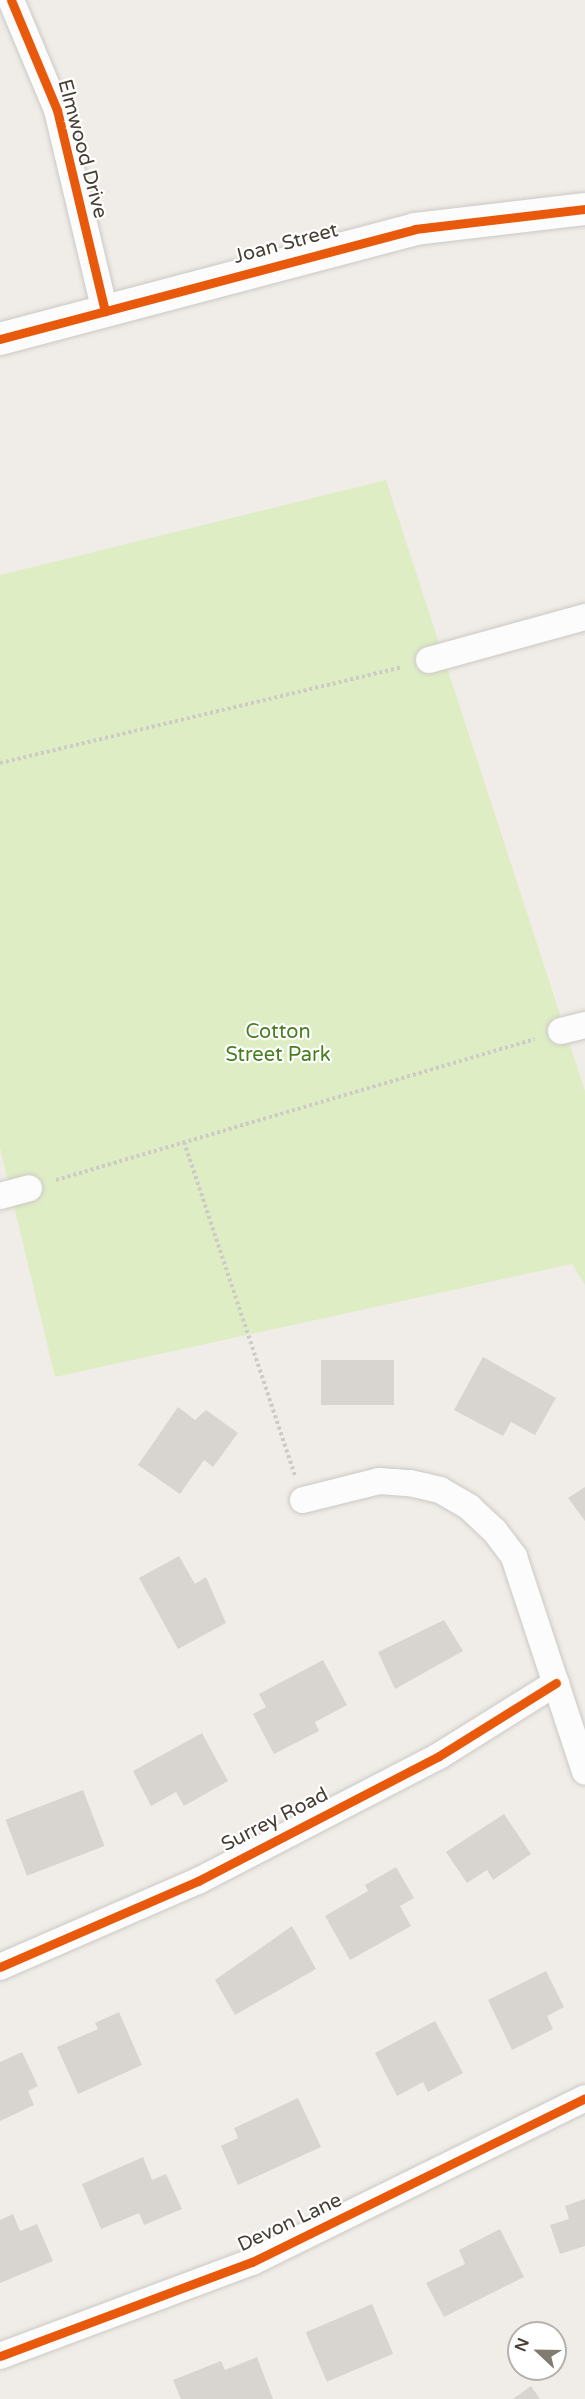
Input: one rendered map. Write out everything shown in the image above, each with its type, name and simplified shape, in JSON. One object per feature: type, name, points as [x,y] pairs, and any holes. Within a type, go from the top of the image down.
[{"type":"street","name":"Elmwood Drive","points":[[11,0],[57,110],[105,311]]},
{"type":"street","name":"Joan Street","points":[[0,339],[415,229],[585,209]]},
{"type":"street","points":[[429,660],[585,617]]},
{"type":"street","points":[[0,1196],[29,1188]]},
{"type":"street","points":[[303,1500],[389,1482],[440,1490],[469,1507],[494,1530],[514,1557],[585,1772]]},
{"type":"street","name":"Surrey Road","points":[[0,1967],[198,1881],[439,1756],[556,1683]]},
{"type":"street","name":"Devon Lane","points":[[0,2356],[252,2262],[585,2098]]},
{"type":"path","points":[[0,763],[429,660]]},
{"type":"path","points":[[29,1188],[573,1028]]},
{"type":"path","points":[[184,1142],[303,1500]]},
{"type":"green space","name":"Cotton Street Park","points":[[386,480],[585,1091],[585,1285],[572,1264],[55,1377],[0,1148],[0,575]]},
{"type":"building","points":[[483,1357],[556,1398],[535,1435],[511,1422],[503,1436],[454,1410]]},
{"type":"building","points":[[321,1360],[394,1360],[394,1405],[321,1405]]},
{"type":"building","points":[[178,1407],[195,1420],[206,1410],[238,1433],[213,1467],[204,1460],[180,1494],[138,1465]]},
{"type":"building","points":[[585,1487],[585,1521],[568,1498]]},
{"type":"building","points":[[179,1556],[195,1584],[206,1577],[226,1623],[178,1649],[139,1578]]},
{"type":"building","points":[[444,1620],[463,1651],[395,1689],[378,1652]]},
{"type":"building","points":[[323,1660],[347,1705],[315,1722],[319,1731],[274,1754],[253,1714],[266,1707],[259,1694]]},
{"type":"building","points":[[202,1733],[228,1781],[184,1806],[176,1792],[151,1806],[133,1771]]},
{"type":"building","points":[[83,1790],[105,1846],[27,1876],[6,1820]]},
{"type":"building","points":[[504,1814],[531,1854],[493,1880],[487,1870],[467,1883],[446,1852]]},
{"type":"building","points":[[396,1867],[414,1898],[400,1906],[411,1926],[350,1960],[325,1916],[368,1891],[365,1885]]},
{"type":"building","points":[[292,1926],[316,1969],[235,2015],[215,1980]]},
{"type":"building","points":[[546,1971],[564,2007],[547,2016],[553,2029],[512,2050],[488,2000]]},
{"type":"building","points":[[119,2012],[142,2065],[78,2094],[57,2047],[98,2029],[95,2023]]},
{"type":"building","points":[[435,2021],[463,2073],[428,2092],[423,2082],[397,2096],[375,2053]]},
{"type":"building","points":[[22,2052],[38,2086],[28,2091],[34,2105],[0,2121],[0,2062]]},
{"type":"building","points":[[298,2098],[321,2147],[238,2185],[221,2146],[238,2138],[234,2128]]},
{"type":"building","points":[[143,2157],[152,2180],[166,2174],[182,2209],[144,2225],[139,2213],[101,2229],[82,2184]]},
{"type":"building","points":[[585,2199],[585,2246],[560,2254],[550,2225],[569,2219],[565,2206]]},
{"type":"building","points":[[13,2214],[20,2231],[37,2224],[53,2261],[0,2283],[0,2220]]},
{"type":"building","points":[[500,2229],[524,2277],[444,2317],[426,2283],[465,2264],[459,2250]]},
{"type":"building","points":[[372,2304],[393,2354],[327,2382],[306,2332]]},
{"type":"building","points":[[257,2357],[273,2399],[181,2399],[173,2380],[221,2361],[225,2370]]},
{"type":"building","points":[[531,2386],[540,2399],[513,2399]]},
{"type":"cycle path","points":[[11,0],[57,110],[105,311]]},
{"type":"cycle path","points":[[0,339],[415,229],[585,209]]},
{"type":"cycle path","points":[[0,1967],[198,1881],[439,1756],[556,1683]]},
{"type":"cycle path","points":[[0,2356],[252,2262],[585,2098]]}]
